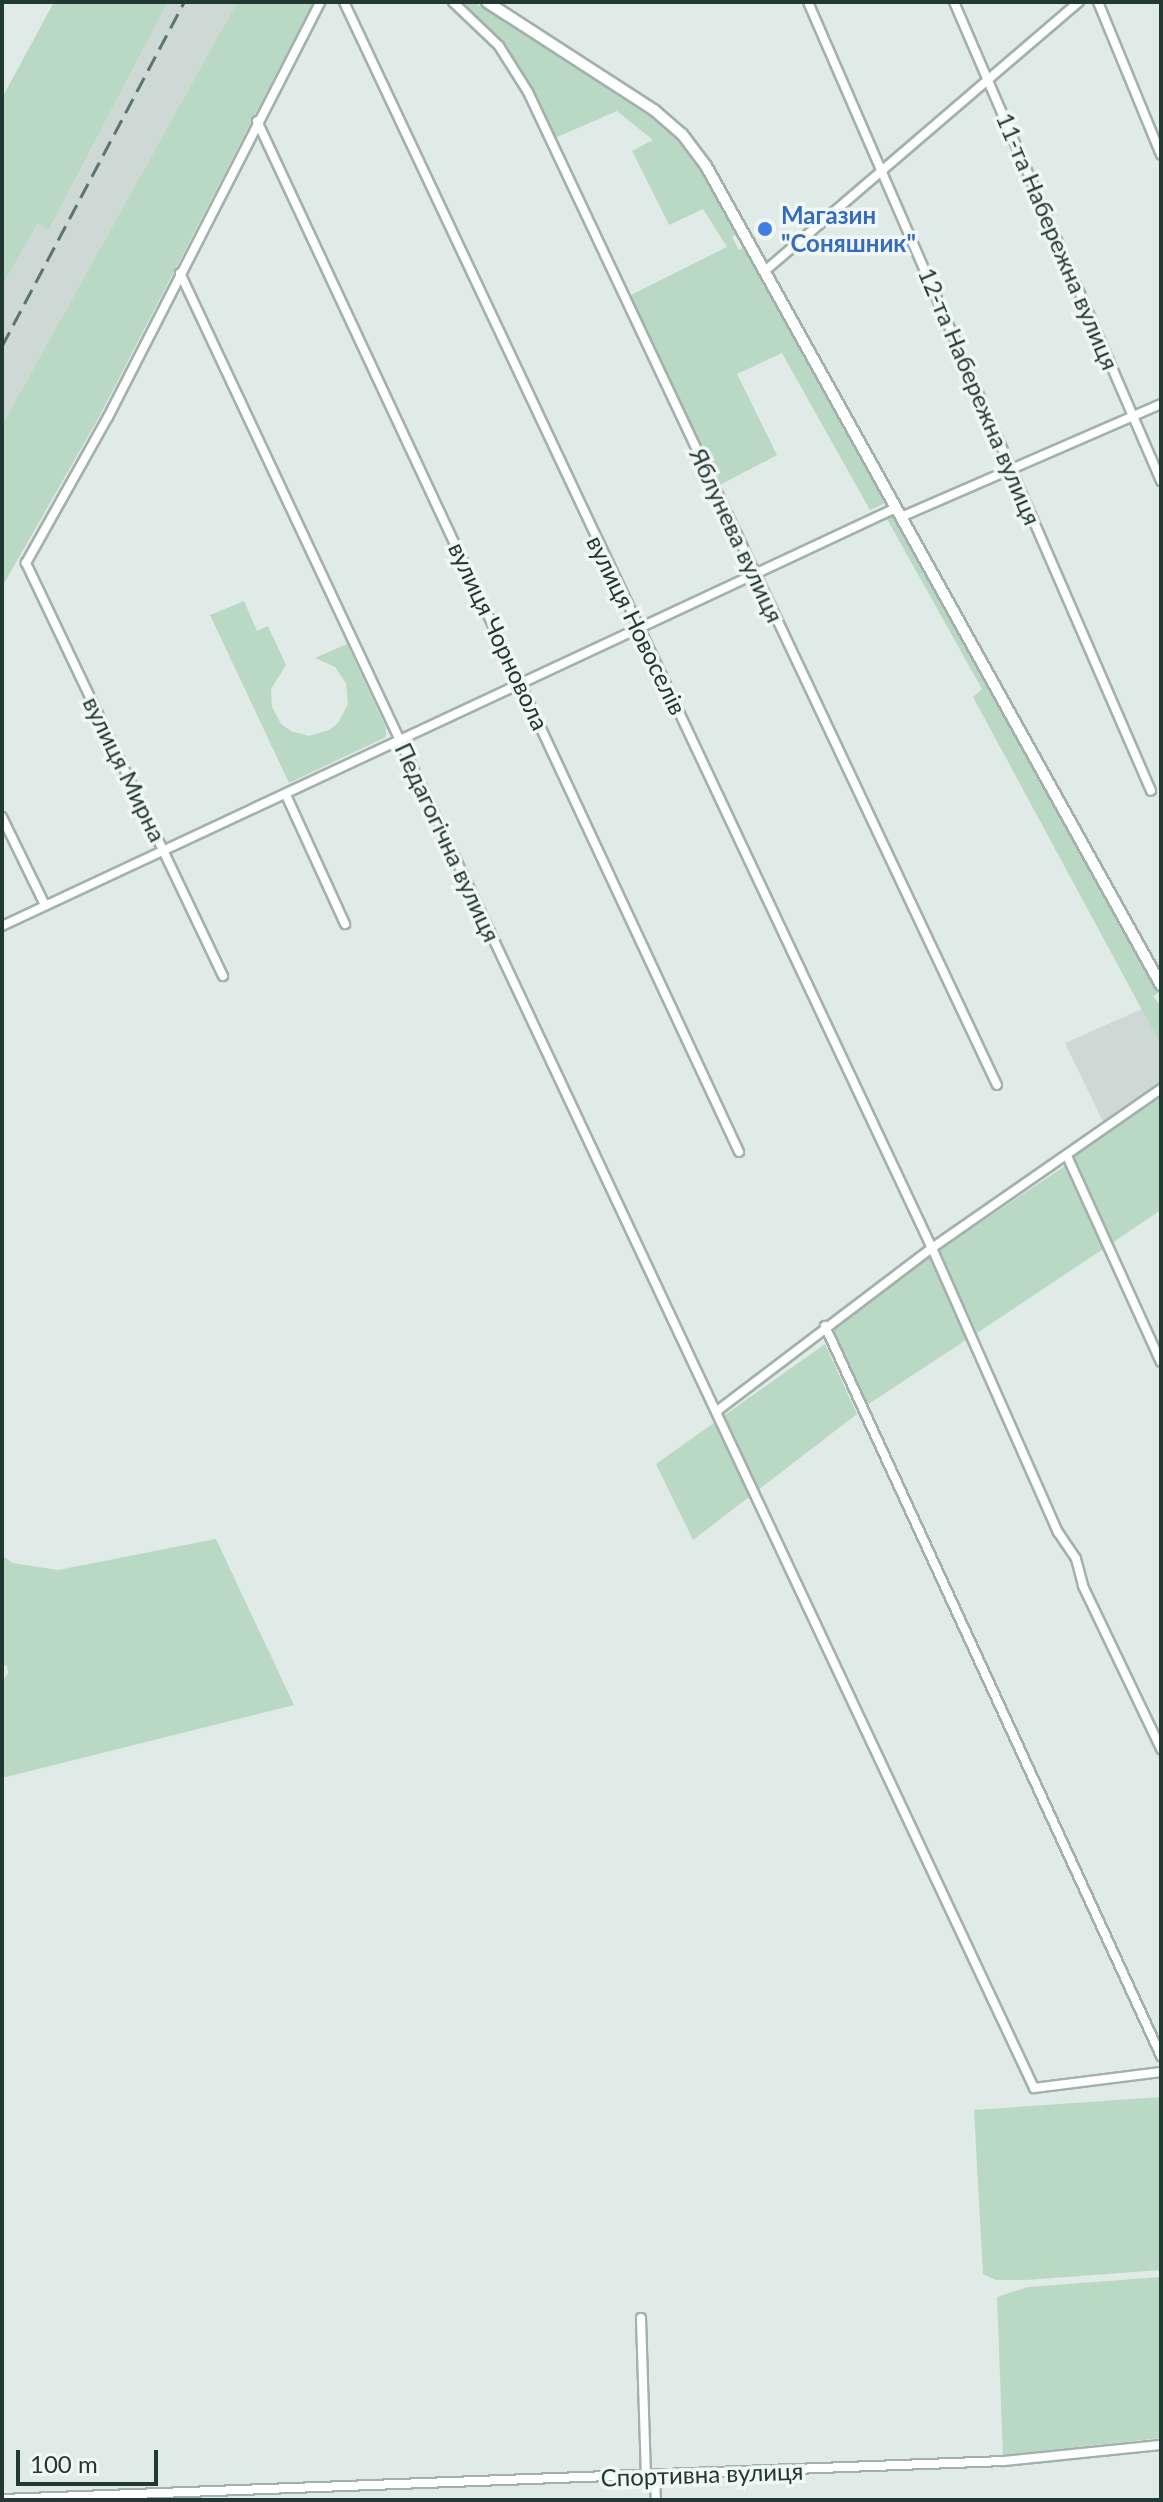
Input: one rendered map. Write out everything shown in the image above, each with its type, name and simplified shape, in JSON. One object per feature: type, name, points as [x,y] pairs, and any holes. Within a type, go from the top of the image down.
[{"type":"street","points":[[180,273],[320,2]]},
{"type":"street","name":"вулиця Новоселів","points":[[344,2],[932,1248],[1058,1532],[1076,1559],[1083,1586],[1161,1749]]},
{"type":"street","name":"Яблунева вулиця","points":[[453,2],[499,46],[528,92],[997,1085]]},
{"type":"street","points":[[487,2],[654,110],[682,134],[706,166],[1161,985]]},
{"type":"street","name":"12-та Набережна вулиця","points":[[808,2],[1151,791]]},
{"type":"street","name":"11-та Набережна вулиця","points":[[954,2],[1161,481]]},
{"type":"street","points":[[766,270],[1079,2]]},
{"type":"street","points":[[1098,2],[1161,155]]},
{"type":"street","name":"вулиця Чорновола","points":[[257,121],[739,1152]]},
{"type":"street","name":"вулиця Мирна","points":[[180,273],[108,417],[26,563],[223,976]]},
{"type":"street","name":"Педагогічна вулиця","points":[[180,273],[1034,2088],[1161,2072]]},
{"type":"street","points":[[2,926],[755,574],[1161,404]]},
{"type":"street","points":[[286,795],[345,924]]},
{"type":"street","points":[[2,817],[45,905]]},
{"type":"street","points":[[717,1411],[825,1326],[932,1248],[1161,1089]]},
{"type":"street","points":[[1067,1156],[1161,1362]]},
{"type":"street","points":[[825,1326],[1161,2056]]},
{"type":"street","points":[[641,2318],[650,2476],[656,2500]]},
{"type":"street","name":"Спортивна вулиця","points":[[2,2499],[1003,2461],[1161,2445]]},
{"type":"shaded area","points":[[168,2],[237,2],[2,425],[2,286],[38,223],[50,229]]},
{"type":"shaded area","points":[[1142,1009],[1161,1045],[1161,1084],[1104,1124],[1065,1043]]},
{"type":"green space","points":[[54,2],[168,2],[49,230],[38,223],[2,286],[2,98]]},
{"type":"green space","points":[[237,2],[313,2],[99,417],[2,587],[2,425]]},
{"type":"green space","points":[[460,2],[474,2],[649,116],[676,139],[700,170],[737,234],[732,237],[739,250],[744,247],[885,503],[870,510],[782,353],[737,374],[777,455],[718,486],[629,296],[727,247],[703,209],[669,225],[632,151],[653,140],[617,111],[555,138],[532,90],[502,43]]},
{"type":"green space","points":[[892,516],[1158,993],[1153,996],[1161,1006],[1161,1045],[973,697],[982,689],[887,519]]},
{"type":"green space","points":[[244,601],[257,631],[268,626],[286,665],[271,689],[272,707],[281,724],[291,731],[309,736],[329,730],[338,723],[348,704],[346,683],[335,667],[315,658],[347,644],[386,728],[386,737],[289,783],[210,615]]},
{"type":"green space","points":[[1161,1097],[1161,1210],[1112,1243],[1073,1156]]},
{"type":"green space","points":[[1065,1166],[1103,1249],[977,1333],[938,1251]]},
{"type":"green space","points":[[930,1256],[966,1340],[864,1407],[830,1327]]},
{"type":"green space","points":[[825,1344],[857,1414],[693,1540],[656,1464]]},
{"type":"green space","points":[[216,1539],[294,1705],[2,1778],[2,1682],[8,1673],[7,1666],[2,1664],[2,1555],[12,1563],[58,1570]]},
{"type":"green space","points":[[1161,2097],[1161,2270],[1026,2280],[996,2280],[983,2274],[974,2110]]},
{"type":"green space","points":[[1161,2277],[1161,2438],[1003,2455],[997,2297],[1028,2287]]},
{"type":"railway","points":[[2,346],[184,2]]},
{"type":"place","name":"Магазин \"Соняшник\"","points":[[765,229]]}]
